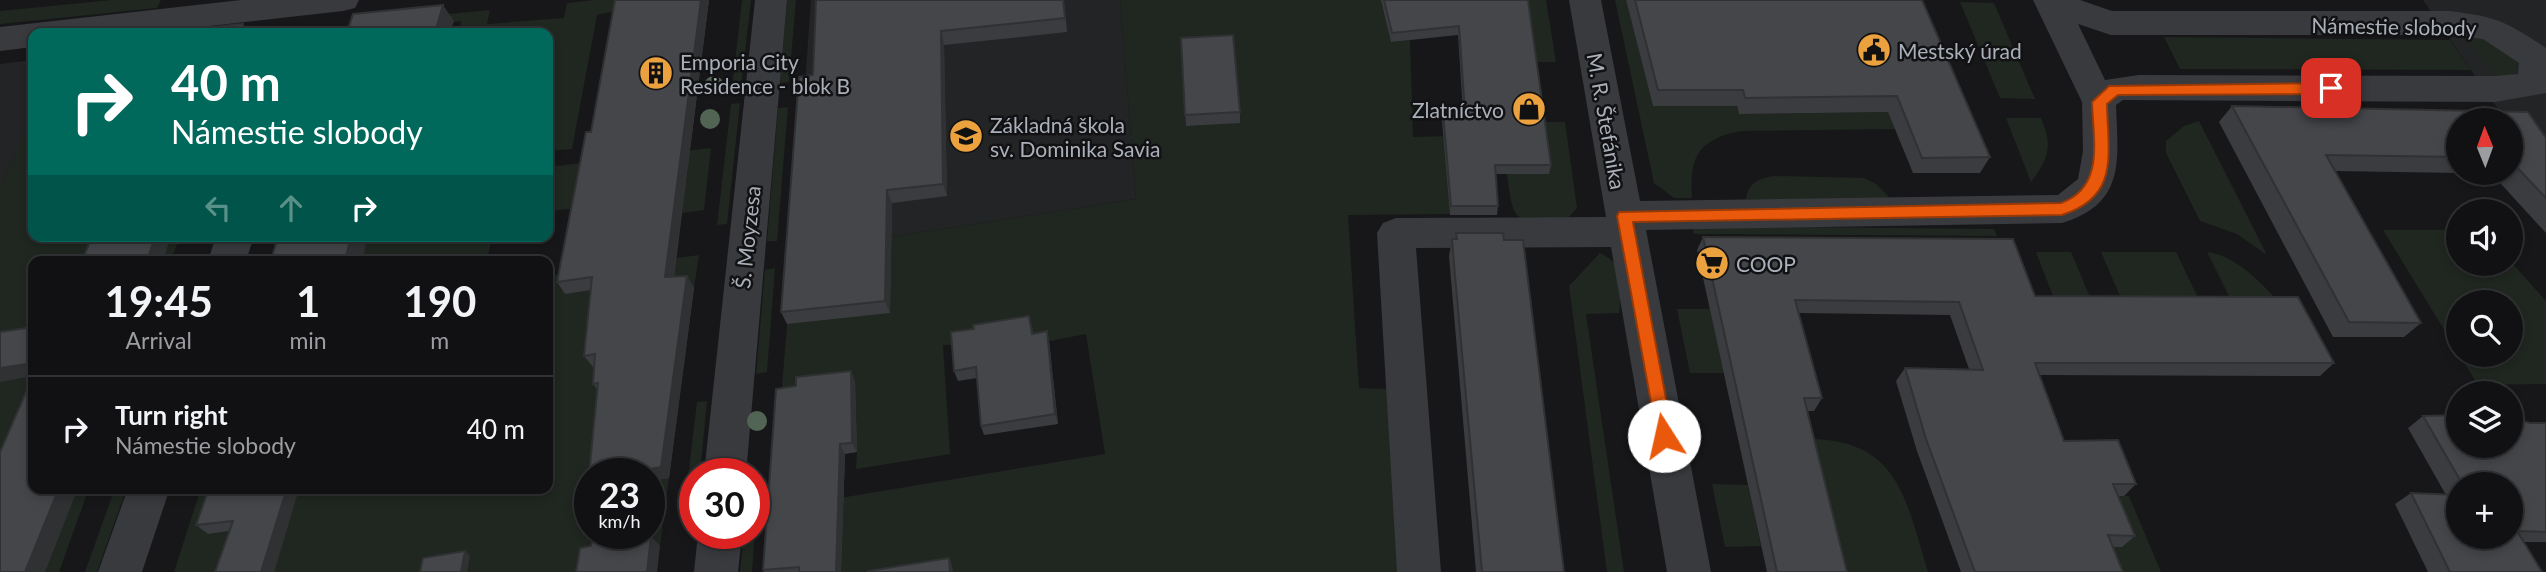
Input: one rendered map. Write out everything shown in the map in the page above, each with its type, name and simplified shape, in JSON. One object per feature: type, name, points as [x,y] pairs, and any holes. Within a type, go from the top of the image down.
[{"type":"street","name":"Š. Moyzesa","points":[[727,458],[771,0]]},
{"type":"street","name":"M. R. Štefánika","points":[[1585,0],[1689,572]]},
{"type":"street","points":[[1419,572],[1396,233],[2062,209],[2081,202],[2096,185],[2100,164],[2099,102],[2049,0]]},
{"type":"street","name":"Námestie slobody","points":[[2056,0],[2075,12],[2111,23],[2449,23],[2491,28],[2543,62]]},
{"type":"street","points":[[2099,102],[2105,94],[2124,88],[2495,89],[2534,85],[2543,62],[2497,0]]},
{"type":"street","points":[[113,28],[321,12]]},
{"type":"street","points":[[0,39],[28,36]]},
{"type":"street","points":[[120,572],[147,494]]},
{"type":"street","points":[[716,572],[718,549]]},
{"type":"shaded area","points":[[112,0],[161,0],[157,8],[0,24],[0,11]]},
{"type":"shaded area","points":[[594,0],[665,0],[597,15],[572,149],[553,151],[553,28],[460,28],[461,21],[393,28],[347,28],[348,24],[490,10],[487,24],[564,18],[567,3]]},
{"type":"shaded area","points":[[742,0],[751,0],[741,87],[732,88]]},
{"type":"shaded area","points":[[787,0],[796,0],[789,82],[780,83]]},
{"type":"shaded area","name":"Základná škola sv. Dominika Savia","points":[[811,0],[1120,0],[1136,199],[793,252]]},
{"type":"shaded area","points":[[1120,0],[1382,0],[1391,42],[1410,40],[1413,137],[1490,135],[1447,176],[1450,214],[1348,215],[1359,388],[1387,389],[1401,572],[770,572],[773,509],[1105,454],[1086,334],[1034,344],[943,345],[950,454],[856,469],[857,452],[781,399],[793,252],[1136,199]]},
{"type":"shaded area","points":[[1525,0],[1546,0],[1556,62],[1534,62]]},
{"type":"shaded area","points":[[1615,0],[1626,0],[1653,106],[1719,46],[1739,114],[1889,112],[1895,129],[1741,131],[1727,134],[1706,145],[1695,160],[1692,171],[1692,198],[1674,198],[1654,183]]},
{"type":"shaded area","points":[[2423,0],[2546,0],[2546,179],[2524,143],[2524,108],[2497,108]]},
{"type":"shaded area","points":[[1960,2],[1994,3],[2035,99],[2000,98]]},
{"type":"shaded area","points":[[2463,32],[2474,33],[2515,55],[2518,70],[2514,75],[2495,78]]},
{"type":"shaded area","points":[[2164,37],[2450,40],[2471,70],[2180,69]]},
{"type":"shaded area","points":[[28,61],[28,133],[25,134],[0,186],[0,64]]},
{"type":"shaded area","points":[[740,103],[727,224],[717,225],[731,104]]},
{"type":"shaded area","points":[[788,107],[777,241],[767,241],[778,108]]},
{"type":"shaded area","points":[[2006,118],[2041,118],[2047,136],[2047,152],[2042,166],[2031,182]]},
{"type":"shaded area","points":[[2199,121],[2267,255],[2237,234],[2200,221],[2166,153],[2166,141],[2184,126]]},
{"type":"shaded area","points":[[1543,122],[1565,122],[1577,208],[1565,221],[1526,220],[1515,212],[1512,204],[1507,174],[1549,174]]},
{"type":"shaded area","points":[[25,133],[28,133],[28,242],[178,242],[173,256],[28,256],[28,494],[87,494],[59,572],[0,572],[0,186]]},
{"type":"shaded area","points":[[711,148],[704,210],[682,213],[688,168],[587,178],[581,208],[553,211],[553,166]]},
{"type":"shaded area","points":[[1774,176],[1864,178],[1876,184],[1892,200],[1746,199],[1755,182]]},
{"type":"shaded area","points":[[1692,226],[1994,229],[1997,236],[1694,234]]},
{"type":"shaded area","points":[[2383,230],[2446,230],[2446,276],[2523,275],[2546,301],[2546,384],[2475,381],[2467,367],[2523,367],[2523,290],[2446,290],[2446,333]]},
{"type":"shaded area","points":[[278,242],[491,242],[488,256],[274,256]]},
{"type":"shaded area","points":[[2036,252],[2071,252],[2095,309],[2058,309]]},
{"type":"shaded area","points":[[2101,252],[2176,252],[2204,310],[2126,310]]},
{"type":"shaded area","points":[[2207,252],[2218,254],[2240,266],[2285,310],[2236,310]]},
{"type":"shaded area","points":[[1600,253],[1615,264],[1621,278],[1619,313],[1586,314],[1624,572],[1607,572],[1569,286]]},
{"type":"shaded area","points":[[699,255],[694,288],[657,290],[683,356],[603,458],[574,458],[574,549],[642,549],[590,558],[587,572],[174,572],[199,494],[553,494],[553,275]]},
{"type":"shaded area","points":[[775,268],[767,372],[756,374],[765,270]]},
{"type":"shaded area","points":[[1677,309],[1710,309],[1724,373],[1690,373]]},
{"type":"shaded area","points":[[707,401],[702,458],[690,458],[697,402]]},
{"type":"shaded area","points":[[1803,439],[1835,441],[1859,448],[1878,460],[1893,476],[1903,496],[1928,572],[1836,572]]},
{"type":"shaded area","points":[[669,478],[665,508],[665,479]]},
{"type":"shaded area","points":[[1712,484],[1748,485],[1761,546],[1725,547]]},
{"type":"shaded area","points":[[113,494],[125,494],[97,572],[85,572]]},
{"type":"shaded area","points":[[2101,496],[2129,496],[2161,572],[2106,572],[2096,546],[2121,547]]},
{"type":"shaded area","points":[[742,549],[754,549],[752,572],[740,572]]},
{"type":"building","points":[[615,0],[701,0],[665,277],[687,276],[662,458],[591,458],[598,383],[593,384],[595,354],[584,356],[592,277],[557,282],[586,132],[591,132]]},
{"type":"building","points":[[816,0],[1063,0],[1065,18],[941,31],[943,184],[887,190],[885,301],[781,312],[799,77],[813,75]]},
{"type":"building","points":[[1384,0],[1528,0],[1551,165],[1495,165],[1498,206],[1451,206],[1443,112],[1465,112],[1459,26],[1392,33]]},
{"type":"building","points":[[1635,0],[1922,0],[1990,157],[1922,158],[1897,96],[1745,98],[1743,90],[1658,90]]},
{"type":"building","points":[[443,5],[436,28],[349,28],[353,14]]},
{"type":"building","points":[[243,24],[242,28],[204,28]]},
{"type":"building","points":[[1233,35],[1240,112],[1185,115],[1181,38]]},
{"type":"building","points":[[2232,106],[2446,110],[2446,157],[2326,155],[2421,323],[2349,322]]},
{"type":"building","points":[[2524,112],[2528,112],[2546,138],[2546,198],[2524,175]]},
{"type":"building","points":[[1456,233],[1503,233],[1504,240],[1523,240],[1564,572],[1482,572],[1452,239],[1457,239]]},
{"type":"building","points":[[1703,237],[2013,239],[2035,296],[2298,297],[2334,363],[2035,363],[2064,441],[2118,440],[2136,484],[2113,484],[2135,536],[2108,535],[2123,572],[1975,572],[1926,439],[1905,368],[1983,370],[1959,302],[1795,300],[1822,398],[1804,398],[1847,572],[1777,572]]},
{"type":"building","points":[[90,242],[153,242],[149,256],[84,256]]},
{"type":"building","points":[[276,242],[350,242],[346,256],[272,256]]},
{"type":"building","points":[[1029,316],[1032,334],[1047,331],[1055,414],[981,426],[976,367],[954,371],[951,332],[974,329],[973,325]]},
{"type":"building","points":[[28,328],[28,364],[0,368],[0,332]]},
{"type":"building","points":[[851,371],[852,443],[840,444],[836,572],[799,572],[799,567],[763,570],[765,549],[770,549],[770,473],[776,389],[796,386],[796,377]]},
{"type":"building","points":[[28,388],[28,494],[57,494],[25,572],[0,572],[0,452]]},
{"type":"building","points":[[2446,415],[2446,456],[2423,416]]},
{"type":"building","points":[[2523,421],[2546,423],[2546,532],[2523,531],[2523,472],[2455,472],[2447,458],[2523,458]]},
{"type":"building","points":[[2411,493],[2446,494],[2446,549],[2523,549],[2523,541],[2542,572],[2450,572]]},
{"type":"building","points":[[207,494],[285,494],[261,572],[215,572],[233,521],[196,525]]},
{"type":"building","points":[[580,549],[650,549],[647,572],[576,572]]},
{"type":"building","points":[[465,551],[461,572],[420,572],[423,558]]},
{"type":"building","points":[[949,558],[950,572],[868,572],[868,571]]},
{"type":"place","name":"Mestský úrad","points":[[1874,50]]},
{"type":"place","name":"Emporia City Residence - blok B","points":[[656,73]]},
{"type":"place","name":"Zlatníctvo","points":[[1529,109]]},
{"type":"place","name":"Základná škola sv. Dominika Savia","points":[[966,136]]},
{"type":"place","name":"COOP","points":[[1712,263]]},
{"type":"route","points":[[1664,436],[1624,216],[2052,211],[2081,202],[2096,185],[2100,164],[2099,102],[2105,94],[2114,90],[2139,87],[2331,88]]}]
